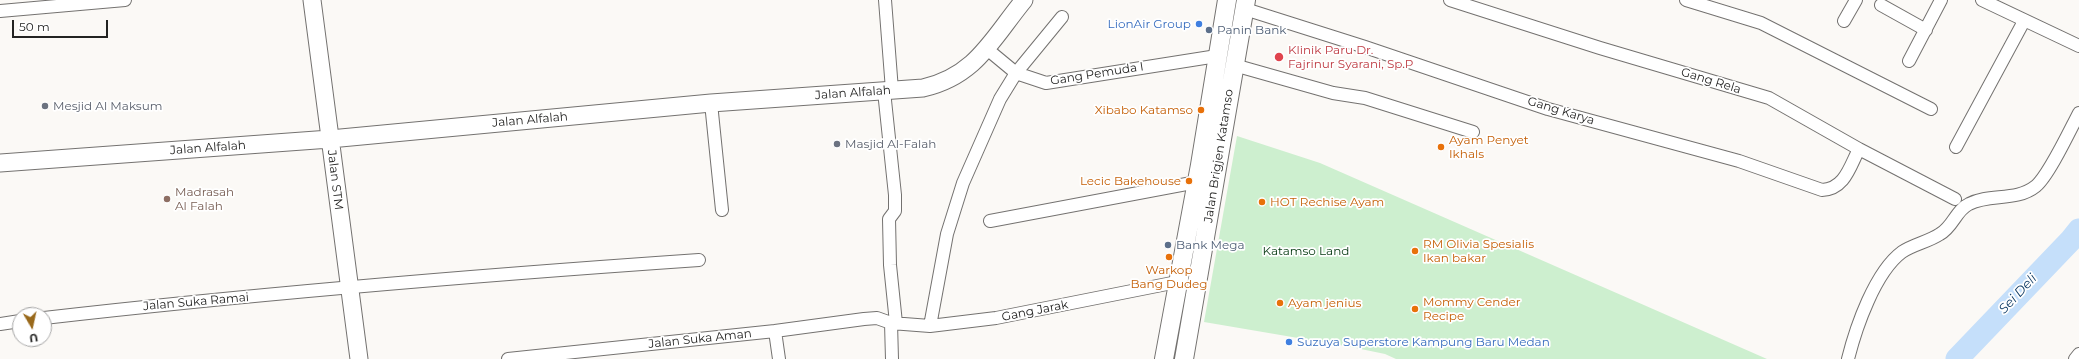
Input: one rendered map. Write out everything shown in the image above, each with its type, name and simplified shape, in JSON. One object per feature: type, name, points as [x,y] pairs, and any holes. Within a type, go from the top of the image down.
[{"type":"main road","name":"Jalan Brigjen Katamso","points":[[1164,359],[1177,282],[1197,182],[1227,0]]},
{"type":"main road","name":"Jalan Brigjen Katamso","points":[[1184,359],[1245,5]]},
{"type":"street","points":[[0,11],[125,0]]},
{"type":"street","name":"Jalan STM","points":[[312,0],[359,359]]},
{"type":"street","points":[[885,0],[888,90],[895,195],[895,211],[890,219],[894,323],[892,359]]},
{"type":"street","name":"Jalan Alfalah","points":[[0,163],[330,139],[711,103],[923,88],[950,80],[966,71],[987,49],[1024,0]]},
{"type":"street","name":"Gang Rela","points":[[1450,0],[1600,48],[1768,98],[1859,149],[1955,199]]},
{"type":"street","points":[[1686,0],[1761,23],[1931,109]]},
{"type":"street","points":[[1844,21],[1856,0]]},
{"type":"street","points":[[1909,61],[1942,0]]},
{"type":"street","points":[[1982,0],[2079,46]]},
{"type":"street","name":"Gang Karya","points":[[1245,5],[1548,109],[1739,161],[1822,190],[1831,189],[1840,184],[1859,149]]},
{"type":"street","points":[[1881,5],[1926,30]]},
{"type":"street","points":[[930,326],[947,234],[963,183],[1000,99],[1016,72],[1062,17]]},
{"type":"street","points":[[1956,147],[2024,21]]},
{"type":"street","name":"Gang Pemuda I","points":[[987,49],[1016,72],[1040,82],[1217,56]]},
{"type":"street","points":[[1234,65],[1333,93],[1365,98],[1473,132]]},
{"type":"street","points":[[711,103],[722,210]]},
{"type":"street","points":[[1848,359],[1854,336],[1869,298],[1883,274],[1897,256],[1912,246],[1941,234],[1968,204],[2019,195],[2037,185],[2063,144],[2079,113]]},
{"type":"street","points":[[990,221],[1197,182]]},
{"type":"street","name":"Jalan Suka Ramai","points":[[52,317],[349,287],[513,273],[699,260]]},
{"type":"street","name":"Gang Jarak","points":[[894,323],[930,326],[996,318],[1177,282]]},
{"type":"street","name":"Jalan Suka Aman","points":[[508,359],[775,331],[864,319],[877,318],[894,323]]},
{"type":"street","points":[[0,324],[12,322]]},
{"type":"street","points":[[775,331],[779,359]]},
{"type":"street","points":[[2075,359],[2079,354]]},
{"type":"green space","name":"Katamso Land","points":[[1237,136],[1320,163],[1767,359],[1396,359],[1385,354],[1351,347],[1204,322]]},
{"type":"waterway","name":"Sei Deli","points":[[1957,359],[2079,230]]},
{"type":"place","name":"LionAir Group","points":[[1199,24]]},
{"type":"place","name":"Panin Bank","points":[[1209,30]]},
{"type":"place","name":"Klinik Paru Dr. Fajrinur Syarani, Sp.P","points":[[1279,57]]},
{"type":"place","name":"Mesjid Al Maksum","points":[[45,106]]},
{"type":"place","name":"Xibabo Katamso","points":[[1201,110]]},
{"type":"place","name":"Masjid Al-Falah","points":[[837,144]]},
{"type":"place","name":"Ayam Penyet Ikhals","points":[[1441,147]]},
{"type":"place","name":"Lecic Bakehouse","points":[[1189,181]]},
{"type":"place","name":"Madrasah Al Falah","points":[[167,199]]},
{"type":"place","name":"HOT Rechise Ayam","points":[[1262,202]]},
{"type":"place","name":"Bank Mega","points":[[1168,245]]},
{"type":"place","name":"RM Olivia Spesialis Ikan bakar","points":[[1415,251]]},
{"type":"place","name":"Warkop Bang Dudeg","points":[[1169,257]]},
{"type":"place","name":"Ayam jenius","points":[[1280,303]]},
{"type":"place","name":"Mommy Cender Recipe","points":[[1415,309]]},
{"type":"place","name":"Suzuya Superstore Kampung Baru Medan","points":[[1289,342]]}]
